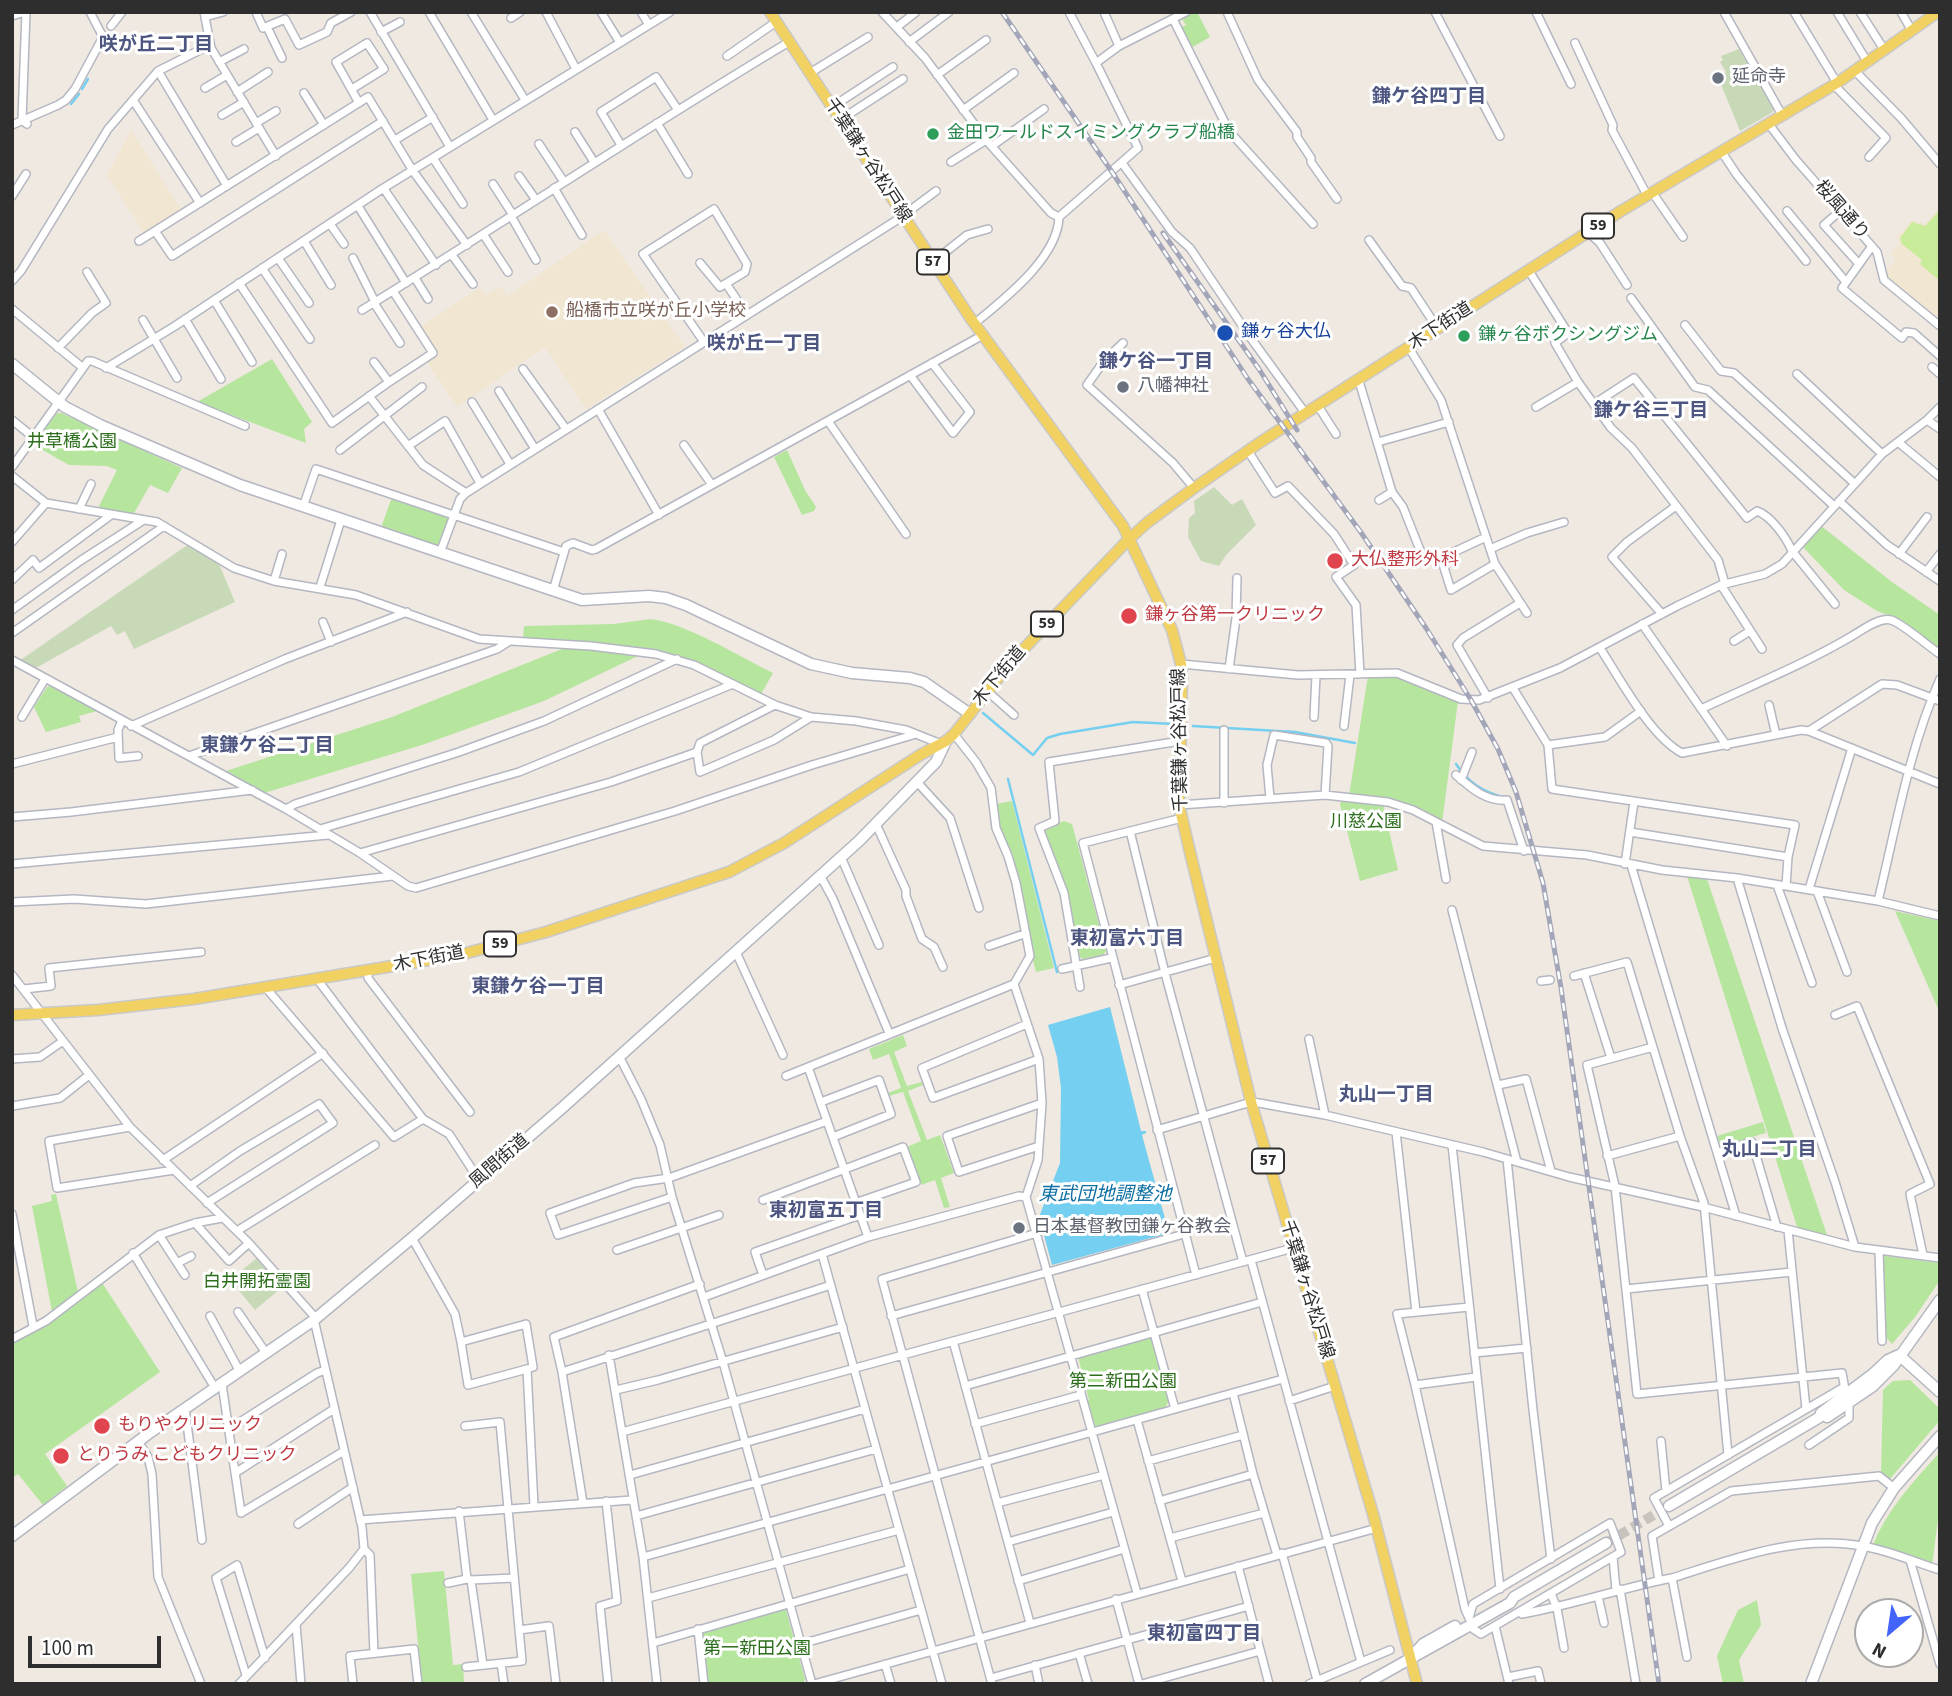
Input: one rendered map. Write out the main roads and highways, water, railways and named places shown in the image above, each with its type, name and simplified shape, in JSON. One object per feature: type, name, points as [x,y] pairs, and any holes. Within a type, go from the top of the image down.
[{"type":"main road","name":"木下街道","points":[[12,1015],[147,1005],[459,955],[605,914],[723,875],[784,843],[947,740],[1011,662],[1129,539],[1194,488],[1649,193],[1868,63],[1938,12]]},
{"type":"main road","name":"千葉鎌ヶ谷松戸線","points":[[773,17],[983,335],[1123,526],[1172,630],[1181,664],[1179,805],[1182,818],[1251,1102],[1377,1528],[1417,1684]]},
{"type":"water","name":"東武団地調整池","points":[[1110,1007],[1141,1131],[1146,1131],[1142,1135],[1169,1233],[1052,1265],[1039,1217],[1060,1163],[1061,1088],[1057,1057],[1048,1025]]},
{"type":"waterway","points":[[82,89],[88,79]]},
{"type":"waterway","points":[[71,104],[79,94]]},
{"type":"waterway","points":[[983,713],[1033,755],[1047,738],[1060,734],[1133,722],[1175,724]]},
{"type":"waterway","points":[[1193,726],[1295,732],[1355,743]]},
{"type":"waterway","points":[[1456,764],[1476,785],[1503,797]]},
{"type":"waterway","points":[[1008,779],[1057,972]]},
{"type":"tunnel","points":[[1606,1543],[1669,1506]]},
{"type":"railway","points":[[1002,12],[1112,172],[1248,379],[1360,531],[1426,628],[1498,749],[1516,792],[1543,883],[1561,988],[1659,1684]]},
{"type":"railway","points":[[1163,233],[1259,369],[1297,430]]},
{"type":"place","name":"延命寺","points":[[1718,78]]},
{"type":"place","name":"金田ワールドスイミングクラブ船橋","points":[[933,134]]},
{"type":"place","name":"船橋市立咲が丘小学校","points":[[552,312]]},
{"type":"place","name":"鎌ヶ谷大仏","points":[[1225,333]]},
{"type":"place","name":"鎌ヶ谷ボクシングジム","points":[[1464,336]]},
{"type":"place","name":"八幡神社","points":[[1123,387]]},
{"type":"place","name":"大仏整形外科","points":[[1335,561]]},
{"type":"place","name":"鎌ヶ谷第一クリニック","points":[[1129,616]]},
{"type":"place","name":"日本基督教団鎌ヶ谷教会","points":[[1019,1228]]},
{"type":"place","name":"もりやクリニック","points":[[102,1426]]},
{"type":"place","name":"とりうみ こどもクリニック","points":[[61,1456]]},
{"type":"district","name":"咲が丘二丁目","points":[[156,46]]},
{"type":"district","name":"鎌ケ谷四丁目","points":[[1429,98]]},
{"type":"district","name":"咲が丘一丁目","points":[[764,345]]},
{"type":"district","name":"鎌ケ谷一丁目","points":[[1156,363]]},
{"type":"district","name":"鎌ケ谷三丁目","points":[[1651,412]]},
{"type":"district","name":"東鎌ケ谷二丁目","points":[[267,747]]},
{"type":"district","name":"東初富六丁目","points":[[1127,940]]},
{"type":"district","name":"東鎌ケ谷一丁目","points":[[538,988]]},
{"type":"district","name":"丸山一丁目","points":[[1386,1096]]},
{"type":"district","name":"丸山二丁目","points":[[1769,1151]]},
{"type":"district","name":"東初富五丁目","points":[[826,1212]]},
{"type":"district","name":"東初富四丁目","points":[[1204,1635]]},
{"type":"park label","name":"井草橋公園","points":[[72,443]]},
{"type":"park label","name":"川慈公園","points":[[1366,823]]},
{"type":"park label","name":"白井開拓霊園","points":[[257,1283]]},
{"type":"park label","name":"第二新田公園","points":[[1123,1383]]},
{"type":"park label","name":"第一新田公園","points":[[757,1650]]}]
